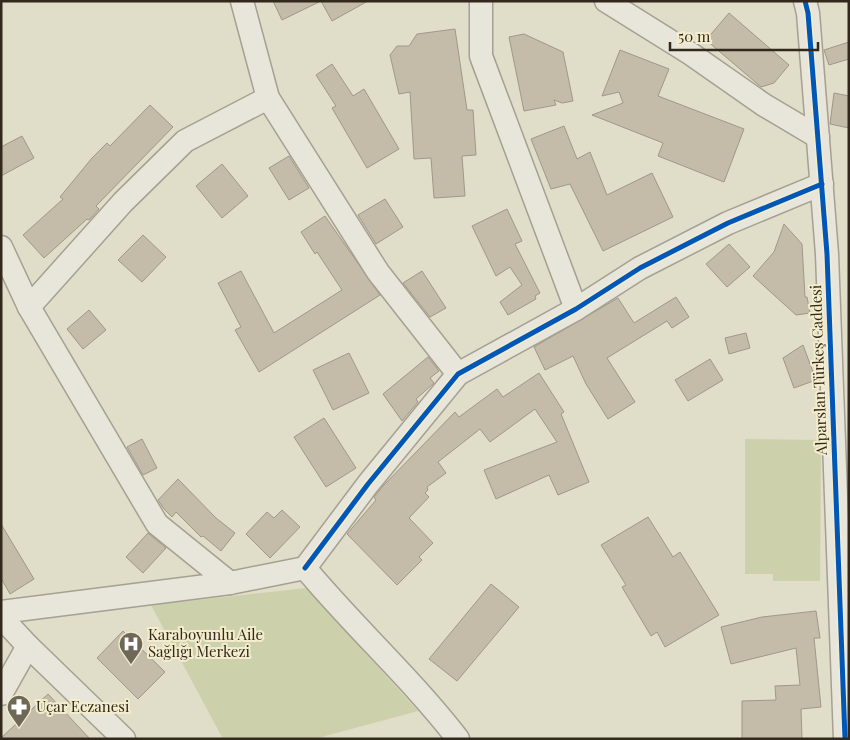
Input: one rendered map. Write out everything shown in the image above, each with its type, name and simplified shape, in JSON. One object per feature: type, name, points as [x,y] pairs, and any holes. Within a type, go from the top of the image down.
[{"type":"street","points":[[242,1],[268,98],[378,272],[458,374]]},
{"type":"street","points":[[481,1],[482,56],[576,309]]},
{"type":"street","points":[[606,1],[691,54],[764,106],[818,138]]},
{"type":"street","name":"Alparslan Türkeş Caddesi","points":[[805,1],[808,14],[822,184],[834,403],[845,739]]},
{"type":"street","points":[[29,307],[123,202],[185,141],[268,98]]},
{"type":"street","points":[[1,612],[230,583],[305,568],[368,484],[458,374],[576,309],[640,268],[728,223],[822,184]]},
{"type":"street","points":[[1,247],[29,307],[157,524],[230,583]]},
{"type":"street","points":[[305,568],[342,612],[395,664],[458,739]]},
{"type":"street","points":[[1,617],[28,646],[124,739]]},
{"type":"street","points":[[1,694],[28,646]]},
{"type":"green space","points":[[745,439],[821,440],[820,581],[773,581],[773,574],[745,574]]},
{"type":"green space","points":[[307,588],[418,711],[314,739],[223,739],[151,605]]},
{"type":"building","points":[[273,1],[321,1],[282,20]]},
{"type":"building","points":[[321,1],[368,1],[332,21]]},
{"type":"building","points":[[729,13],[789,65],[774,83],[761,87],[706,40]]},
{"type":"building","points":[[455,29],[467,110],[473,110],[476,155],[462,156],[465,196],[434,198],[431,158],[414,159],[410,92],[399,94],[390,55],[397,46],[409,46],[417,34]]},
{"type":"building","points":[[524,34],[563,52],[573,101],[562,103],[554,100],[556,105],[524,111],[509,37]]},
{"type":"building","points":[[849,42],[849,59],[829,65],[824,50]]},
{"type":"building","points":[[620,50],[669,69],[658,96],[744,129],[724,182],[658,156],[663,143],[592,115],[623,103],[619,92],[602,96]]},
{"type":"building","points":[[332,64],[353,96],[364,89],[399,149],[367,168],[332,108],[336,106],[316,75]]},
{"type":"building","points":[[834,93],[849,96],[849,128],[830,124]]},
{"type":"building","points":[[150,105],[173,127],[96,206],[99,209],[89,220],[87,219],[44,258],[23,235],[63,199],[60,197],[92,158],[107,143],[110,146]]},
{"type":"building","points":[[564,126],[577,159],[590,152],[607,195],[652,173],[673,217],[603,251],[570,184],[551,189],[531,139]]},
{"type":"building","points":[[22,136],[34,158],[1,176],[1,147]]},
{"type":"building","points":[[289,156],[309,188],[289,200],[269,168]]},
{"type":"building","points":[[222,164],[248,196],[222,218],[196,186]]},
{"type":"building","points":[[385,199],[403,227],[376,244],[358,215]]},
{"type":"building","points":[[507,209],[522,241],[515,244],[540,293],[535,296],[536,299],[508,315],[500,302],[522,285],[510,267],[496,276],[472,226]]},
{"type":"building","points":[[325,216],[380,295],[259,372],[235,330],[241,327],[218,283],[241,271],[274,333],[342,290],[317,252],[315,254],[301,232]]},
{"type":"building","points":[[784,224],[802,244],[805,297],[807,297],[810,313],[796,315],[753,276],[774,252]]},
{"type":"building","points":[[143,235],[166,257],[142,282],[118,260]]},
{"type":"building","points":[[729,244],[750,267],[727,287],[706,264]]},
{"type":"building","points":[[422,271],[446,308],[430,317],[403,283]]},
{"type":"building","points":[[676,297],[689,317],[672,328],[667,321],[607,358],[635,402],[608,419],[586,384],[573,356],[545,370],[534,347],[618,298],[634,323]]},
{"type":"building","points":[[89,310],[106,330],[83,349],[67,329]]},
{"type":"building","points":[[746,333],[750,348],[729,354],[725,338]]},
{"type":"building","points":[[803,345],[816,380],[794,388],[783,358]]},
{"type":"building","points":[[349,353],[369,393],[333,410],[313,370]]},
{"type":"building","points":[[428,357],[439,371],[430,378],[434,383],[416,399],[418,402],[402,421],[383,394]]},
{"type":"building","points":[[710,359],[723,380],[688,401],[675,380]]},
{"type":"building","points":[[539,373],[564,412],[561,414],[589,482],[558,495],[549,475],[496,499],[484,470],[557,442],[535,409],[490,442],[480,429],[438,462],[446,473],[427,487],[428,490],[425,493],[429,497],[409,518],[433,543],[419,557],[422,560],[397,585],[347,534],[376,500],[374,497],[384,485],[455,412],[459,417],[497,389],[503,397]]},
{"type":"building","points":[[324,418],[356,468],[326,487],[294,437]]},
{"type":"building","points":[[142,439],[157,468],[143,475],[127,447]]},
{"type":"building","points":[[178,479],[216,518],[235,533],[221,551],[203,536],[201,537],[176,512],[172,517],[158,500]]},
{"type":"building","points":[[282,510],[300,527],[270,558],[246,534],[267,512],[274,518]]},
{"type":"building","points":[[648,517],[673,557],[680,552],[719,615],[665,647],[657,632],[651,636],[622,587],[626,585],[601,545]]},
{"type":"building","points":[[1,524],[34,579],[10,594],[1,578]]},
{"type":"building","points":[[148,533],[166,548],[143,573],[126,557]]},
{"type":"building","points":[[491,584],[519,607],[457,681],[429,659]]},
{"type":"building","points":[[816,611],[820,638],[814,638],[821,707],[801,709],[802,739],[742,739],[742,701],[776,700],[775,686],[800,685],[796,648],[731,664],[721,627],[762,617]]},
{"type":"building","name":"Karaboyunlu Aile Sağlığı Merkezi","points":[[123,631],[165,672],[138,699],[97,658]]},
{"type":"building","points":[[48,694],[90,739],[1,739],[1,738]]},
{"type":"cycle path","points":[[805,1],[808,13],[827,254],[845,739]]},
{"type":"cycle path","points":[[305,568],[368,484],[458,374],[576,309],[640,268],[728,223],[822,184]]},
{"type":"place","name":"Karaboyunlu Aile Sağlığı Merkezi","points":[[131,665]]},
{"type":"place","name":"Uçar Eczanesi","points":[[19,728]]}]
